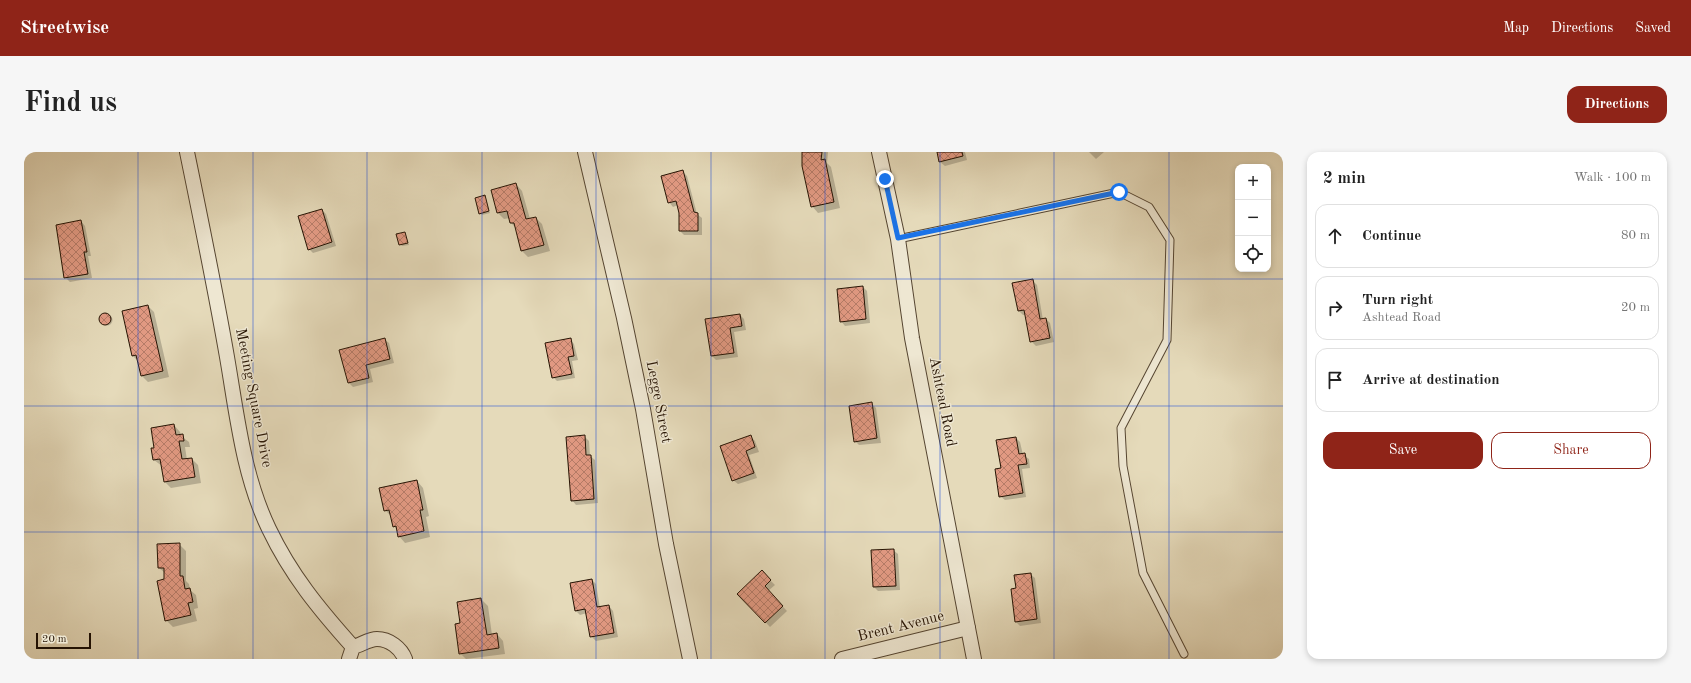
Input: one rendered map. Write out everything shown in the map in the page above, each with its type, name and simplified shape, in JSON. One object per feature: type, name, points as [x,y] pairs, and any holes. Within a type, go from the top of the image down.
[{"type":"street","name":"Meeting Square Drive","points":[[187,152],[219,310],[239,430],[253,486],[268,528],[293,573],[351,653],[377,639],[385,641],[399,649],[405,659]]},
{"type":"street","name":"Legge Street","points":[[585,152],[624,318],[643,409],[666,544],[690,659]]},
{"type":"street","name":"Ashtead Road","points":[[879,152],[898,238],[912,338],[974,659]]},
{"type":"street","name":"Brent Avenue","points":[[842,659],[968,628]]},
{"type":"lane","points":[[898,238],[1119,192],[1149,206],[1170,240],[1167,340],[1121,428],[1123,466],[1143,573],[1184,654]]},
{"type":"building","points":[[802,152],[822,152],[821,160],[825,159],[834,202],[811,207],[802,166]]},
{"type":"building","points":[[937,152],[962,152],[963,156],[939,162]]},
{"type":"building","points":[[683,170],[694,212],[698,213],[698,231],[679,231],[679,213],[676,201],[668,203],[661,176]]},
{"type":"building","points":[[516,183],[526,219],[536,217],[544,245],[521,251],[514,223],[510,223],[507,211],[497,213],[491,190]]},
{"type":"building","points":[[485,195],[489,211],[479,214],[475,198]]},
{"type":"building","points":[[322,209],[332,242],[308,250],[298,216]]},
{"type":"building","points":[[81,220],[87,252],[84,252],[88,274],[64,278],[56,225]]},
{"type":"building","points":[[405,232],[408,243],[399,245],[396,234]]},
{"type":"building","points":[[1033,279],[1040,319],[1046,318],[1050,338],[1030,342],[1024,310],[1018,311],[1012,283]]},
{"type":"building","points":[[863,286],[866,319],[840,322],[837,289]]},
{"type":"building","points":[[148,305],[163,371],[141,376],[136,355],[132,356],[122,311]]},
{"type":"building","points":[[105,313],[109,315],[111,319],[109,323],[105,325],[101,323],[99,319],[101,315]]},
{"type":"building","points":[[740,314],[742,326],[730,328],[734,353],[711,356],[705,319]]},
{"type":"building","points":[[385,338],[390,359],[366,365],[369,378],[348,383],[339,350]]},
{"type":"building","points":[[571,338],[574,356],[568,357],[572,374],[552,378],[545,343]]},
{"type":"building","points":[[872,402],[877,438],[854,442],[849,406]]},
{"type":"building","points":[[174,424],[176,435],[183,434],[184,441],[179,441],[182,459],[192,458],[195,477],[164,482],[160,459],[153,460],[151,448],[154,448],[151,428]]},
{"type":"building","points":[[585,435],[586,455],[591,455],[594,499],[571,501],[566,437]]},
{"type":"building","points":[[751,435],[755,447],[746,451],[754,473],[732,481],[720,446]]},
{"type":"building","points":[[1016,437],[1019,454],[1025,453],[1027,464],[1018,465],[1023,493],[999,497],[995,469],[1001,468],[996,440]]},
{"type":"building","points":[[417,480],[423,510],[420,510],[424,531],[398,537],[396,526],[393,527],[389,510],[384,511],[379,488]]},
{"type":"building","points":[[180,543],[180,576],[183,576],[185,589],[190,588],[193,602],[188,603],[191,615],[165,621],[157,581],[164,579],[164,568],[158,568],[157,544]]},
{"type":"building","points":[[894,549],[896,586],[873,587],[871,550]]},
{"type":"building","points":[[762,570],[771,580],[765,586],[783,606],[765,623],[737,594]]},
{"type":"building","points":[[1031,573],[1037,619],[1015,622],[1011,589],[1016,588],[1014,575]]},
{"type":"building","points":[[592,579],[597,607],[609,605],[614,633],[590,637],[585,609],[575,611],[570,583]]},
{"type":"building","points":[[481,598],[487,635],[497,633],[499,648],[459,654],[455,624],[460,623],[457,602]]},
{"type":"route","points":[[885,179],[898,238],[1119,192]]}]
